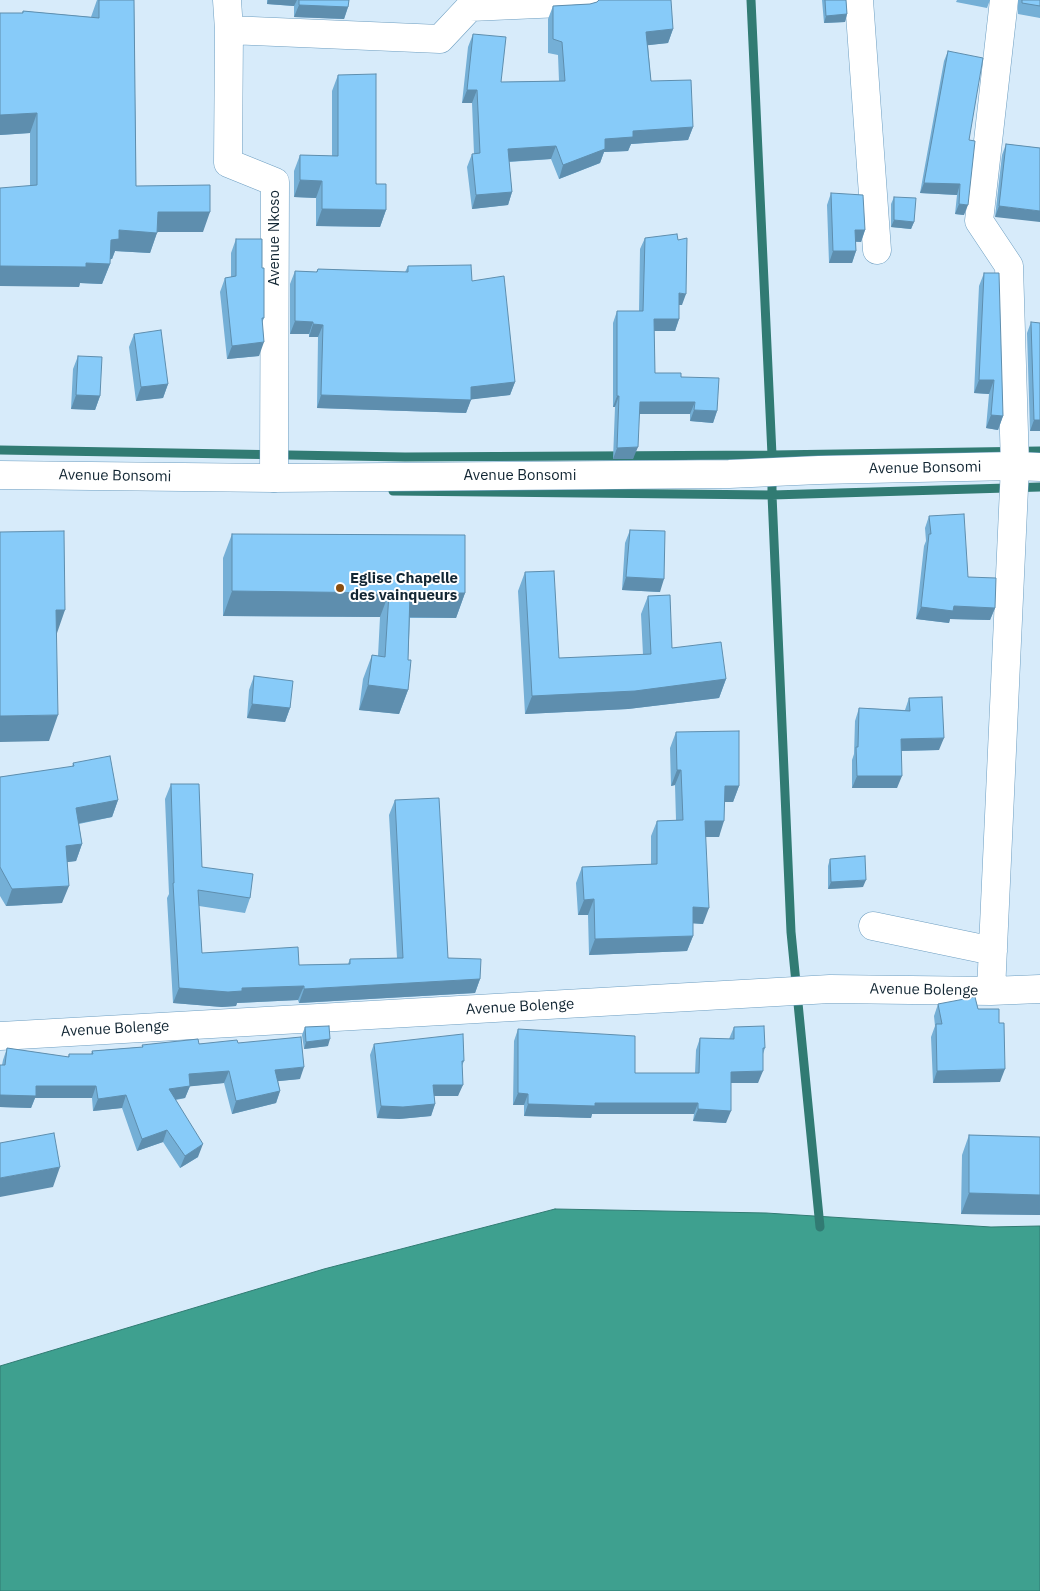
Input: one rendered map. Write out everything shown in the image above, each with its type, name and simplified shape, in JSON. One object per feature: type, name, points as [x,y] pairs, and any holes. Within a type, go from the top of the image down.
[{"type":"street","name":"Avenue Nkoso","points":[[227,0],[230,30],[228,163],[275,182],[274,478]]},
{"type":"street","points":[[859,0],[877,250]]},
{"type":"street","points":[[991,991],[1028,466],[1009,266],[979,221],[1004,0]]},
{"type":"street","points":[[230,30],[440,39],[470,7],[584,2]]},
{"type":"street","name":"Avenue Bonsomi","points":[[0,475],[274,478],[729,474],[819,470],[1028,466]]},
{"type":"street","points":[[873,926],[993,951]]},
{"type":"street","name":"Avenue Bolenge","points":[[0,1036],[830,989],[991,991],[1040,989]]},
{"type":"shaded area","points":[[555,1209],[766,1213],[991,1227],[1040,1226],[1040,1591],[0,1591],[0,1366],[324,1269]]},
{"type":"building","points":[[99,0],[134,0],[136,186],[210,185],[210,212],[158,212],[157,233],[119,230],[119,239],[111,240],[110,264],[86,263],[86,267],[0,266],[0,188],[37,185],[37,113],[0,115],[0,13],[23,13],[23,11],[99,18]]},
{"type":"building","points":[[299,0],[349,0],[348,7],[299,5]]},
{"type":"building","points":[[599,0],[671,0],[673,29],[646,32],[651,81],[691,80],[693,127],[633,131],[633,137],[605,139],[605,149],[563,165],[556,146],[508,149],[512,192],[476,195],[472,154],[480,153],[477,90],[467,90],[473,34],[506,37],[501,82],[565,81],[562,42],[553,39],[553,6],[590,4]]},
{"type":"building","points":[[825,0],[846,0],[847,14],[826,16]]},
{"type":"building","points":[[1022,0],[1040,0],[1040,6],[1022,3]]},
{"type":"building","points":[[948,51],[983,58],[969,140],[975,141],[968,205],[959,204],[960,184],[924,183]]},
{"type":"building","points":[[376,74],[376,184],[386,184],[386,210],[322,209],[322,181],[300,180],[300,155],[338,156],[338,75]]},
{"type":"building","points":[[1006,144],[1040,148],[1040,211],[999,206]]},
{"type":"building","points":[[831,193],[863,195],[865,230],[855,230],[856,251],[833,251]]},
{"type":"building","points":[[894,197],[916,198],[914,222],[894,220]]},
{"type":"building","points":[[677,234],[678,240],[687,238],[686,294],[679,293],[679,319],[654,319],[655,373],[681,373],[681,377],[719,378],[717,411],[694,410],[695,402],[640,402],[638,447],[617,448],[619,396],[617,396],[617,311],[643,311],[645,238]]},
{"type":"building","points":[[236,239],[262,239],[264,318],[262,318],[264,342],[232,346],[225,278],[236,276]]},
{"type":"building","points":[[471,265],[472,281],[504,276],[515,382],[471,387],[471,400],[321,395],[323,325],[313,324],[313,322],[295,321],[295,271],[317,272],[318,269],[408,272],[408,266]]},
{"type":"building","points":[[984,273],[999,273],[1003,416],[991,415],[994,380],[979,380]]},
{"type":"building","points":[[1031,322],[1040,323],[1040,420],[1034,420]]},
{"type":"building","points":[[161,330],[168,384],[141,387],[134,334]]},
{"type":"building","points":[[78,356],[102,357],[100,396],[76,395]]},
{"type":"building","points":[[964,514],[968,577],[996,578],[995,608],[954,606],[953,611],[921,607],[929,534],[931,534],[929,516]]},
{"type":"building","points":[[630,530],[665,531],[664,579],[626,577]]},
{"type":"building","points":[[64,531],[65,610],[56,610],[58,715],[0,716],[0,532]]},
{"type":"building","points":[[232,534],[465,535],[465,593],[410,593],[408,660],[411,660],[408,690],[368,685],[372,655],[385,657],[389,593],[232,591]]},
{"type":"building","points":[[554,571],[559,658],[651,654],[648,596],[670,595],[672,648],[721,642],[726,679],[635,691],[532,696],[525,572]]},
{"type":"building","points":[[254,676],[293,681],[290,708],[252,704]]},
{"type":"building","points":[[942,697],[944,738],[901,739],[902,776],[857,776],[856,747],[858,747],[859,708],[910,711],[909,698]]},
{"type":"building","points":[[739,731],[739,786],[725,786],[724,821],[705,821],[709,908],[693,907],[693,936],[595,939],[594,899],[584,900],[582,867],[657,864],[657,821],[683,820],[681,770],[677,770],[676,732]]},
{"type":"building","points":[[110,756],[118,800],[76,808],[82,844],[66,846],[69,886],[12,889],[0,867],[0,777],[74,766],[73,763]]},
{"type":"building","points":[[171,784],[199,784],[202,867],[253,874],[250,898],[198,890],[202,953],[298,947],[299,965],[350,964],[350,959],[403,958],[395,800],[439,798],[448,958],[481,959],[480,979],[304,989],[304,986],[242,988],[242,991],[228,992],[179,988],[173,883]]},
{"type":"building","points":[[865,856],[866,880],[831,882],[830,859]]},
{"type":"building","points":[[975,997],[978,1009],[999,1009],[999,1023],[1004,1023],[1005,1069],[937,1071],[936,1024],[942,1024],[938,1004]]},
{"type":"building","points":[[329,1026],[330,1039],[306,1042],[305,1027]]},
{"type":"building","points":[[764,1026],[763,1071],[731,1072],[731,1111],[698,1109],[698,1103],[595,1103],[595,1106],[528,1104],[528,1094],[518,1093],[518,1029],[635,1036],[635,1073],[699,1073],[700,1038],[734,1039],[734,1027]]},
{"type":"building","points":[[463,1034],[463,1085],[433,1085],[435,1104],[403,1107],[381,1106],[374,1044]]},
{"type":"building","points":[[301,1037],[304,1067],[275,1070],[280,1091],[236,1101],[229,1071],[189,1074],[190,1086],[169,1089],[203,1144],[185,1156],[167,1130],[142,1139],[126,1095],[98,1099],[96,1086],[36,1086],[36,1096],[0,1095],[0,1065],[5,1065],[7,1048],[69,1057],[69,1054],[93,1054],[92,1051],[143,1047],[142,1045],[198,1039],[199,1044],[237,1040],[238,1043]]},
{"type":"building","points":[[54,1133],[60,1167],[0,1178],[0,1143]]},
{"type":"building","points":[[969,1135],[1040,1137],[1040,1195],[969,1193]]},
{"type":"waterway","points":[[751,0],[791,932],[820,1227]]},
{"type":"waterway","points":[[0,450],[405,457],[1040,451]]},
{"type":"waterway","points":[[393,491],[772,495],[1040,487]]},
{"type":"place","name":"Eglise Chapelle des vainqueurs","points":[[340,588]]}]
